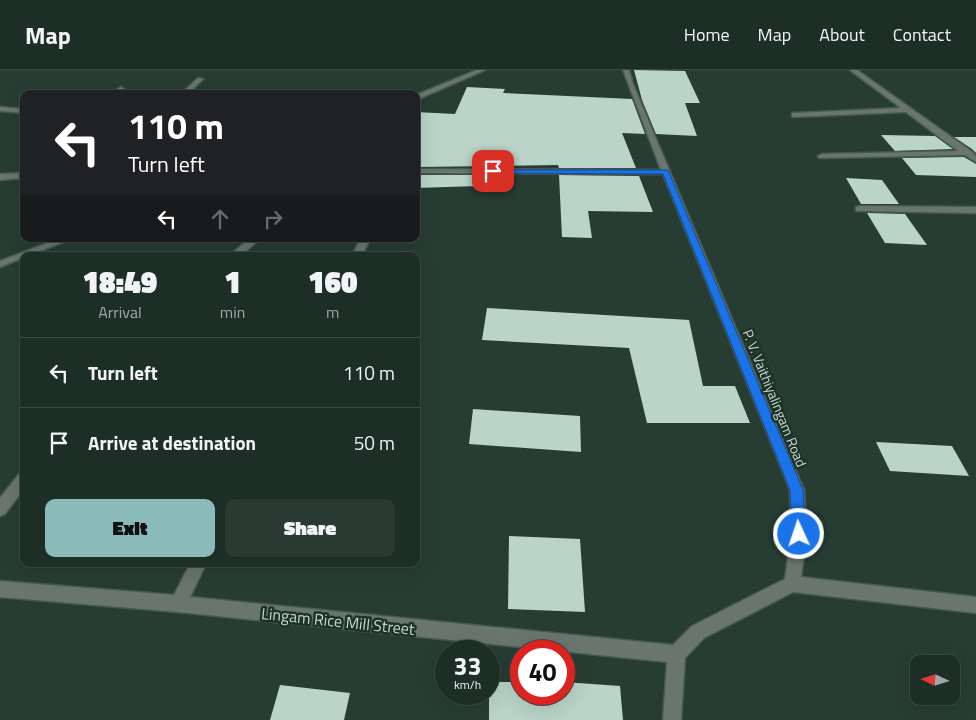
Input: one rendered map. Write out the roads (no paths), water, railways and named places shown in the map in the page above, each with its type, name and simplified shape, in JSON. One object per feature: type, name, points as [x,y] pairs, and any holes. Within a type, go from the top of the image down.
[{"type":"street","points":[[420,96],[482,70]]},
{"type":"street","name":"P. V. Vaithiyalingam Road","points":[[626,70],[630,84],[797,490],[799,534],[792,584]]},
{"type":"street","points":[[853,70],[976,160]]},
{"type":"street","points":[[188,90],[200,79]]},
{"type":"street","points":[[0,109],[20,110]]},
{"type":"street","points":[[795,115],[909,110]]},
{"type":"street","points":[[822,156],[968,154]]},
{"type":"street","points":[[420,171],[666,172]]},
{"type":"street","points":[[0,177],[20,175]]},
{"type":"street","points":[[859,208],[976,210]]},
{"type":"street","points":[[32,252],[58,242]]},
{"type":"street","points":[[239,252],[251,242]]},
{"type":"street","points":[[0,264],[20,256]]},
{"type":"street","points":[[0,509],[20,483]]},
{"type":"street","points":[[178,604],[196,567]]},
{"type":"street","points":[[672,720],[676,654],[698,632],[792,584],[976,605]]},
{"type":"street","name":"Lingam Rice Mill Street","points":[[0,589],[178,604],[676,654]]}]
